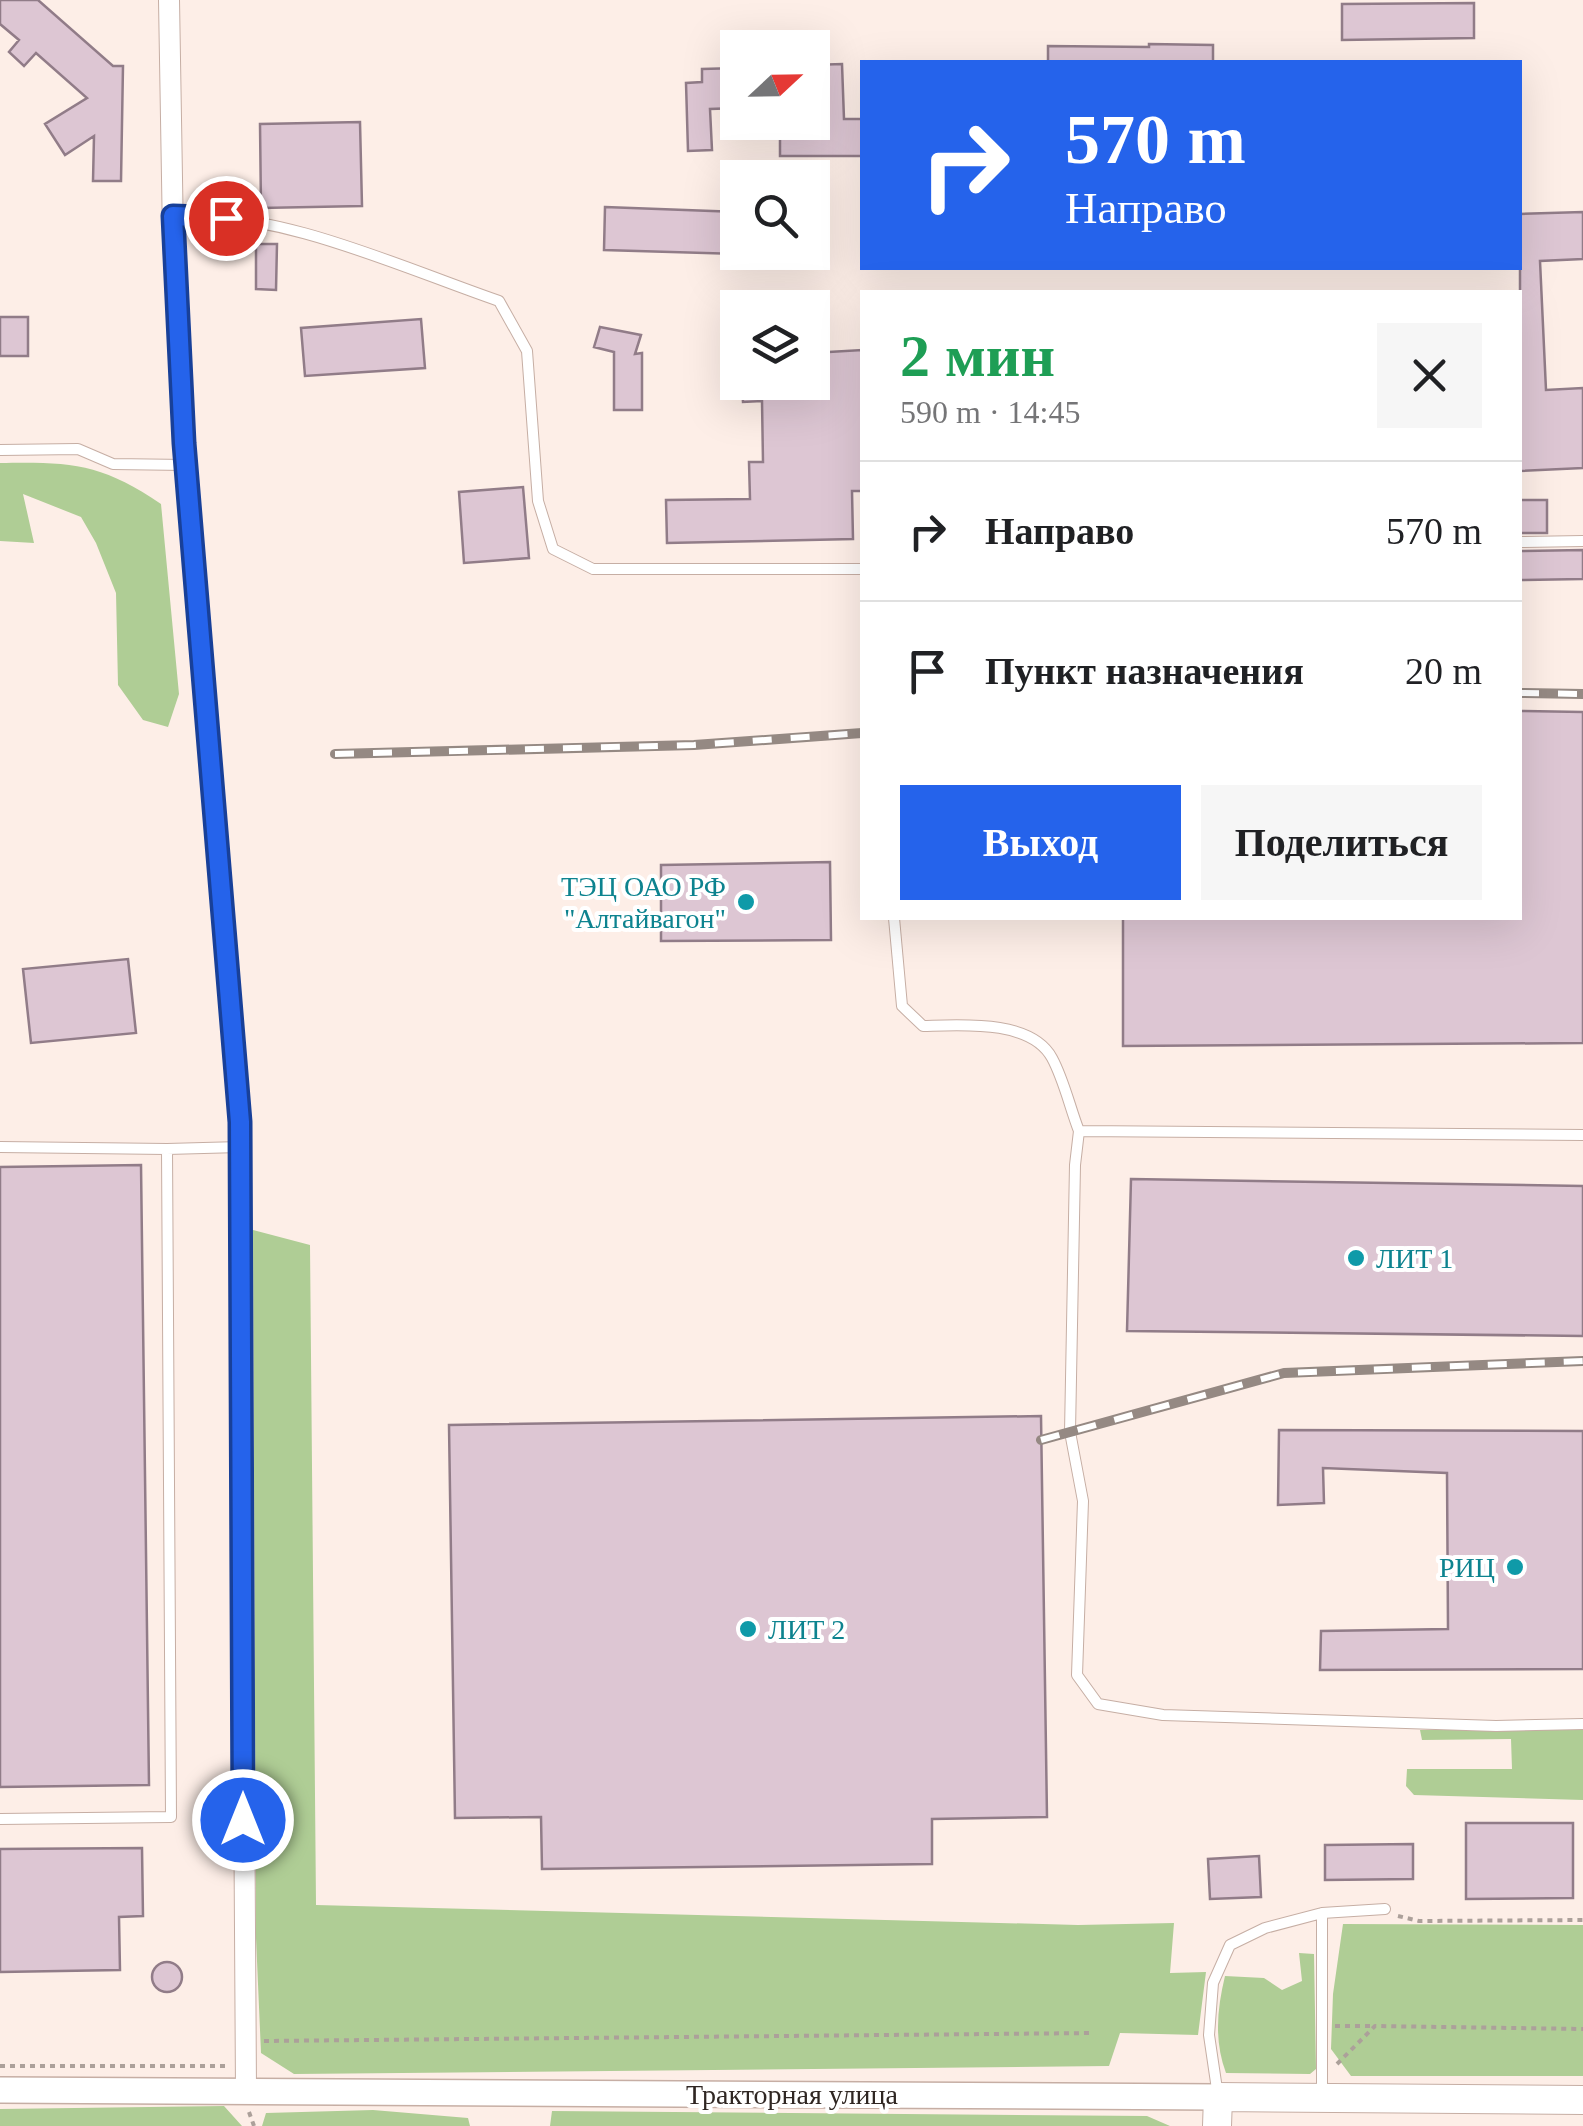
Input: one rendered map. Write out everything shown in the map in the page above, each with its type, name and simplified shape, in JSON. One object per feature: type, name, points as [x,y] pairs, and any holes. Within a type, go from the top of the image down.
[{"type":"main road","name":"Тракторная улица","points":[[1218,2096],[1323,2088],[1583,2100]]},
{"type":"main road","points":[[1216,2126],[1218,2096]]},
{"type":"street","points":[[169,0],[173,216],[186,466],[240,1147],[246,2079]]},
{"type":"street","name":"Тракторная улица","points":[[0,2090],[246,2079],[1218,2096]]},
{"type":"lane","points":[[173,216],[202,214],[251,221],[339,246],[499,301],[528,351],[538,500],[553,549],[593,569],[860,569]]},
{"type":"lane","points":[[0,450],[78,449],[113,464],[186,466]]},
{"type":"lane","points":[[1522,542],[1583,541]]},
{"type":"lane","points":[[894,920],[902,1006],[922,1026],[989,1024],[1034,1041],[1051,1056],[1079,1132],[1075,1165],[1070,1432],[1083,1502],[1077,1675],[1098,1704],[1162,1715],[1496,1726],[1583,1724]]},
{"type":"lane","points":[[1079,1132],[1583,1135]]},
{"type":"lane","points":[[0,1148],[240,1147]]},
{"type":"lane","points":[[0,1819],[171,1817],[167,1148]]},
{"type":"lane","points":[[1218,2096],[1210,2017],[1213,1982],[1230,1945],[1265,1928],[1322,1913],[1385,1909]]},
{"type":"lane","points":[[1322,1913],[1323,2088]]},
{"type":"path","points":[[1385,1909],[1420,1921],[1583,1920]]},
{"type":"path","points":[[1324,2026],[1583,2030]]},
{"type":"path","points":[[1323,2088],[1375,2026]]},
{"type":"path","points":[[245,2041],[1094,2032]]},
{"type":"path","points":[[0,2066],[162,2064],[246,2079]]},
{"type":"green space","points":[[0,463],[85,468],[121,480],[161,504],[179,694],[168,727],[143,720],[118,685],[116,593],[81,517],[23,494],[34,543],[0,541]]},
{"type":"green space","points":[[253,1230],[310,1245],[316,1905],[1078,1925],[1174,1923],[1170,1973],[1206,1972],[1198,2035],[1120,2033],[1109,2066],[294,2074],[261,2053],[256,1938]]},
{"type":"green space","points":[[1583,1728],[1583,1800],[1414,1795],[1406,1786],[1407,1769],[1512,1769],[1511,1739],[1422,1740],[1420,1730]]},
{"type":"green space","points":[[1343,1924],[1583,1925],[1583,2076],[1351,2076],[1331,2049],[1333,1994]]},
{"type":"green space","points":[[1299,1953],[1314,1954],[1316,2069],[1310,2074],[1226,2073],[1218,2025],[1225,1976],[1264,1978],[1282,1990],[1302,1981]]},
{"type":"green space","points":[[224,2106],[242,2126],[0,2126],[0,2109]]},
{"type":"green space","points":[[373,2110],[468,2118],[470,2126],[262,2126],[266,2113]]},
{"type":"green space","points":[[552,2111],[1147,2116],[1170,2126],[550,2126]]},
{"type":"building","points":[[0,0],[38,0],[113,66],[123,66],[121,181],[93,181],[94,136],[65,155],[45,124],[87,98],[36,53],[24,66],[9,52],[19,40],[0,24]]},
{"type":"building","points":[[1474,3],[1474,38],[1342,40],[1342,4]]},
{"type":"building","points":[[1213,45],[1213,60],[1048,60],[1048,46]]},
{"type":"building","points":[[830,64],[842,64],[844,119],[860,119],[860,156],[780,156],[780,140],[830,140]]},
{"type":"building","points":[[720,68],[720,109],[710,109],[712,150],[688,151],[686,83],[702,82],[702,69]]},
{"type":"building","points":[[360,122],[362,206],[261,208],[260,124]]},
{"type":"building","points":[[605,207],[720,211],[720,253],[604,250]]},
{"type":"building","points":[[1583,212],[1583,259],[1540,261],[1546,390],[1583,388],[1583,468],[1522,471],[1522,214]]},
{"type":"building","points":[[256,244],[277,244],[276,290],[256,289]]},
{"type":"building","points":[[0,317],[28,317],[28,356],[0,356]]},
{"type":"building","points":[[421,319],[425,368],[305,376],[301,328]]},
{"type":"building","points":[[600,327],[641,335],[635,354],[642,353],[642,410],[614,410],[614,352],[594,347]]},
{"type":"building","points":[[860,350],[860,491],[852,491],[853,539],[667,543],[666,500],[750,499],[749,462],[763,462],[762,401],[743,400],[830,400],[830,352]]},
{"type":"building","points":[[523,487],[529,558],[464,563],[459,492]]},
{"type":"building","points":[[1522,500],[1547,500],[1547,533],[1522,533]]},
{"type":"building","points":[[1583,550],[1583,579],[1522,580],[1522,551]]},
{"type":"building","points":[[1522,711],[1583,712],[1583,1043],[1123,1046],[1123,920],[1522,920]]},
{"type":"building","name":"ТЭЦ ОАО РФ \"Алтайвагон\"","points":[[830,862],[831,940],[661,941],[661,865]]},
{"type":"building","points":[[128,959],[136,1033],[31,1043],[23,969]]},
{"type":"building","points":[[141,1165],[149,1785],[0,1787],[0,1167]]},
{"type":"building","name":"ЛИТ 1","points":[[1131,1179],[1583,1186],[1583,1336],[1127,1331]]},
{"type":"building","name":"ЛИТ 2","points":[[1041,1416],[1047,1817],[932,1819],[932,1864],[542,1869],[541,1817],[455,1818],[449,1425]]},
{"type":"building","name":"РИЦ","points":[[1279,1430],[1583,1431],[1583,1669],[1320,1670],[1321,1631],[1448,1629],[1447,1473],[1323,1468],[1324,1503],[1278,1505]]},
{"type":"building","points":[[1466,1823],[1573,1823],[1573,1898],[1466,1899]]},
{"type":"building","points":[[1413,1844],[1413,1879],[1325,1880],[1325,1845]]},
{"type":"building","points":[[142,1848],[143,1916],[119,1917],[120,1970],[0,1972],[0,1849]]},
{"type":"building","points":[[1259,1856],[1261,1897],[1210,1899],[1208,1859]]},
{"type":"building","points":[[167,1962],[181,1971],[182,1977],[173,1991],[167,1992],[153,1983],[152,1977],[161,1963]]},
{"type":"railway","points":[[1522,693],[1583,694]]},
{"type":"railway","points":[[335,754],[694,745],[860,733]]},
{"type":"railway","points":[[1041,1440],[1284,1373],[1583,1361]]},
{"type":"place","name":"ТЭЦ ОАО РФ \"Алтайвагон\"","points":[[746,902]]},
{"type":"place","name":"ЛИТ 1","points":[[1356,1258]]},
{"type":"place","name":"РИЦ","points":[[1515,1567]]},
{"type":"place","name":"ЛИТ 2","points":[[748,1629]]},
{"type":"route","points":[[226,218],[202,214],[173,216],[173,237],[184,443],[240,1122],[243,1820]]}]
